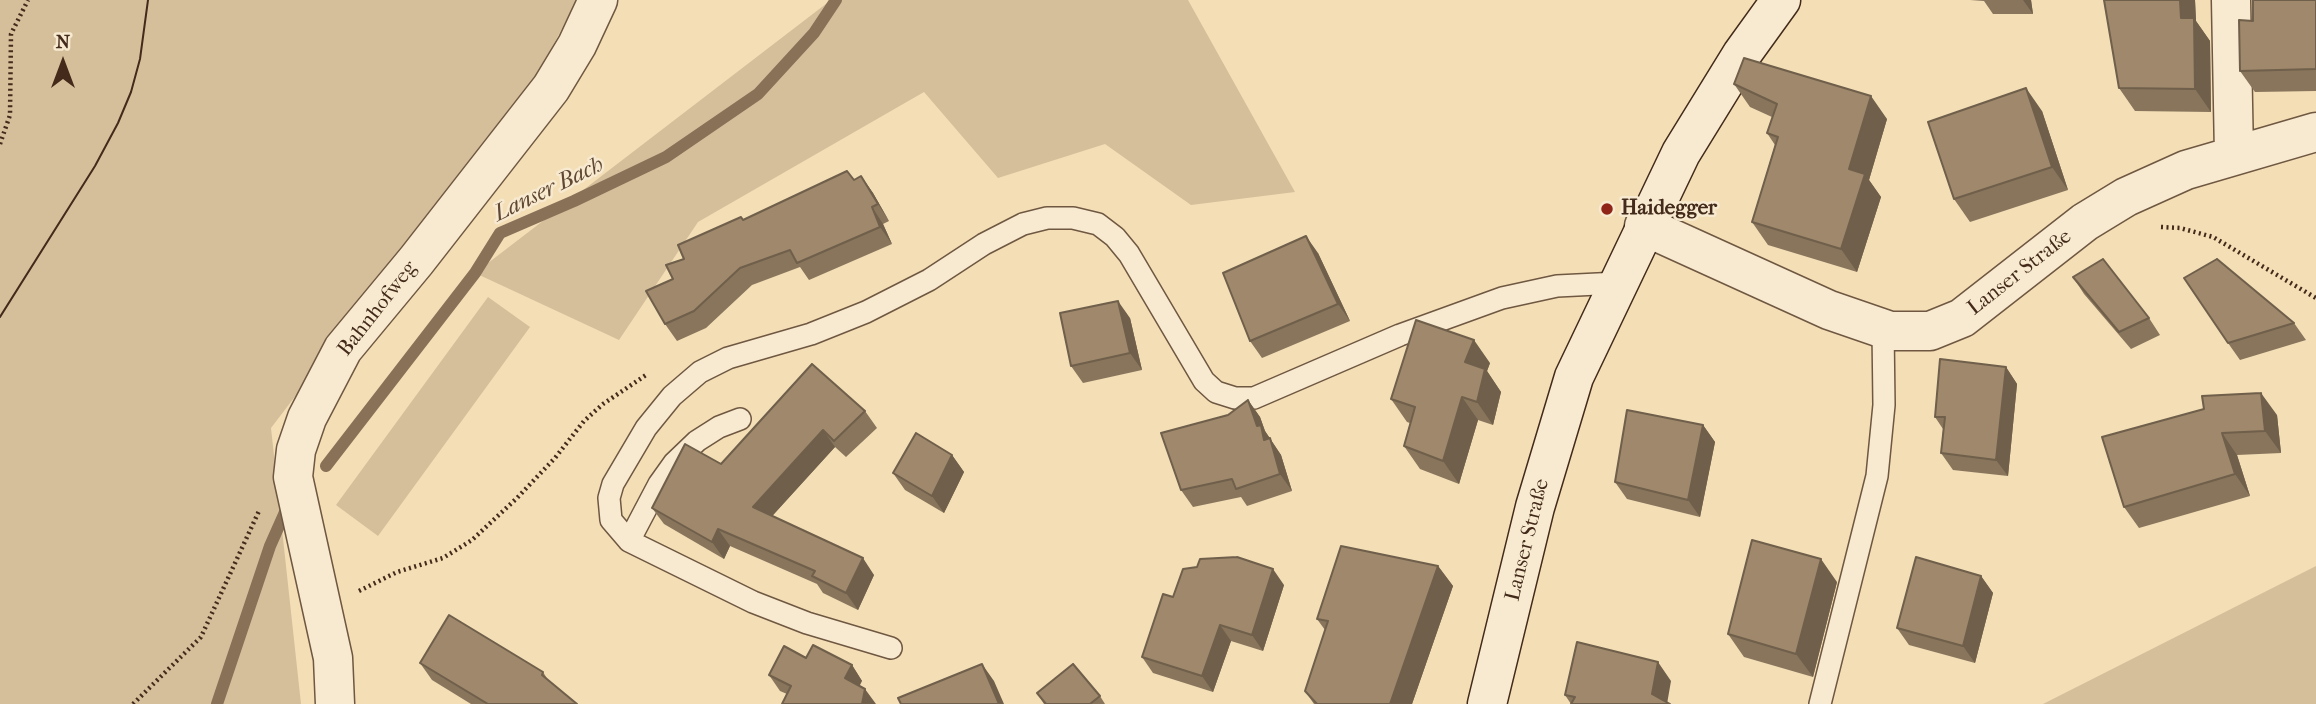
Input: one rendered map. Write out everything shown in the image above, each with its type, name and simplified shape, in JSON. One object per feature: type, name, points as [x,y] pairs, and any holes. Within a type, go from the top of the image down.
[{"type":"street","name":"Bahnhofweg","points":[[335,704],[333,658],[293,477],[296,450],[307,418],[343,349],[416,261],[551,88],[577,45],[598,0]]},
{"type":"street","name":"Lanser Straße","points":[[1487,704],[1535,507],[1574,377],[1681,153],[1742,54],[1781,0]]},
{"type":"street","points":[[2231,0],[2234,155]]},
{"type":"street","name":"Lanser Straße","points":[[1644,226],[1829,310],[1883,329],[1930,331],[1962,318],[2085,222],[2126,197],[2186,170],[2316,132]]},
{"type":"lane","points":[[891,648],[807,623],[753,602],[629,541],[611,520],[609,498],[613,484],[646,428],[672,396],[701,372],[728,358],[811,334],[866,312],[929,280],[984,244],[1023,224],[1046,218],[1073,218],[1098,224],[1115,237],[1129,254],[1203,381],[1216,392],[1235,398],[1254,398],[1400,335],[1502,298],[1557,286],[1618,283]]},
{"type":"lane","points":[[1820,704],[1877,476],[1884,405],[1883,329]]},
{"type":"lane","points":[[629,541],[659,484],[674,463],[697,441],[719,427],[740,419]]},
{"type":"path","points":[[0,144],[10,115],[10,34],[28,0]]},
{"type":"path","points":[[2155,227],[2180,228],[2213,237],[2316,298]]},
{"type":"path","points":[[321,611],[397,572],[443,558],[472,540],[555,458],[584,421],[603,404],[653,371]]},
{"type":"path","points":[[133,704],[201,637],[266,495],[293,477]]},
{"type":"shaded area","points":[[0,0],[577,0],[531,87],[271,428],[301,704],[0,704]]},
{"type":"shaded area","points":[[831,0],[1188,0],[1295,192],[1191,205],[1105,144],[998,178],[924,92],[698,222],[619,340],[475,273]]},
{"type":"shaded area","points":[[488,297],[530,327],[378,536],[336,505]]},
{"type":"shaded area","points":[[2316,566],[2316,704],[2043,704]]},
{"type":"building","points":[[2104,0],[2180,0],[2181,18],[2194,18],[2195,89],[2119,88]]},
{"type":"building","points":[[2253,0],[2316,0],[2316,69],[2240,71],[2239,20],[2253,21]]},
{"type":"building","points":[[1744,58],[1871,96],[1849,169],[1865,174],[1841,249],[1752,222],[1778,137],[1767,133],[1777,104],[1734,84]]},
{"type":"building","points":[[2026,88],[2052,167],[1954,199],[1928,122]]},
{"type":"building","points":[[847,171],[854,180],[861,176],[878,204],[872,207],[880,227],[797,263],[790,250],[740,268],[694,311],[665,324],[646,291],[673,279],[666,265],[684,259],[678,245],[741,217],[743,220]]},
{"type":"building","points":[[1306,236],[1338,304],[1250,341],[1223,273]]},
{"type":"building","points":[[2103,259],[2149,318],[2119,332],[2073,277]]},
{"type":"building","points":[[2217,259],[2294,323],[2228,343],[2184,278]]},
{"type":"building","points":[[1118,301],[1130,353],[1071,366],[1060,313]]},
{"type":"building","points":[[1416,320],[1474,340],[1465,362],[1485,369],[1477,402],[1462,397],[1443,461],[1404,446],[1415,407],[1391,399]]},
{"type":"building","points":[[1940,359],[2006,367],[1996,460],[1941,453],[1945,417],[1935,417]]},
{"type":"building","points":[[812,364],[865,411],[834,441],[823,430],[753,507],[863,558],[846,593],[812,576],[815,571],[718,529],[712,542],[652,508],[685,444],[721,464]]},
{"type":"building","points":[[2261,393],[2265,431],[2222,433],[2235,474],[2124,507],[2102,437],[2204,409],[2202,396]]},
{"type":"building","points":[[1248,400],[1257,426],[1261,425],[1264,440],[1270,438],[1280,474],[1236,489],[1232,479],[1181,490],[1161,433],[1228,415]]},
{"type":"building","points":[[1627,410],[1703,425],[1688,500],[1615,482]]},
{"type":"building","points":[[916,433],[952,455],[932,496],[893,473]]},
{"type":"building","points":[[1752,540],[1821,559],[1796,654],[1728,634]]},
{"type":"building","points":[[1341,546],[1438,566],[1390,704],[1317,704],[1305,691],[1328,621],[1317,619]]},
{"type":"building","points":[[1237,557],[1273,569],[1252,635],[1220,625],[1202,676],[1142,657],[1163,594],[1173,597],[1183,569],[1197,567],[1200,559]]},
{"type":"building","points":[[1916,557],[1981,576],[1963,646],[1897,628]]},
{"type":"building","points":[[449,615],[543,672],[542,675],[577,704],[488,704],[420,663]]},
{"type":"building","points":[[1577,642],[1658,662],[1652,694],[1670,704],[1571,704],[1575,697],[1565,695]]},
{"type":"building","points":[[813,645],[852,665],[845,678],[865,689],[862,704],[782,704],[791,686],[769,675],[784,646],[806,658]]},
{"type":"building","points":[[982,664],[999,704],[901,704],[898,698]]},
{"type":"building","points":[[1073,664],[1100,696],[1090,704],[1046,704],[1037,693]]},
{"type":"waterway","name":"Lanser Bach","points":[[326,466],[475,273],[500,233],[666,157],[758,94],[814,33],[836,0]]},
{"type":"waterway","name":"Lanser Bach","points":[[217,704],[270,546],[286,510]]},
{"type":"tram line","points":[[0,317],[95,166],[118,123],[131,92],[140,59],[148,0]]},
{"type":"place","name":"Haidegger","points":[[1607,209]]}]
